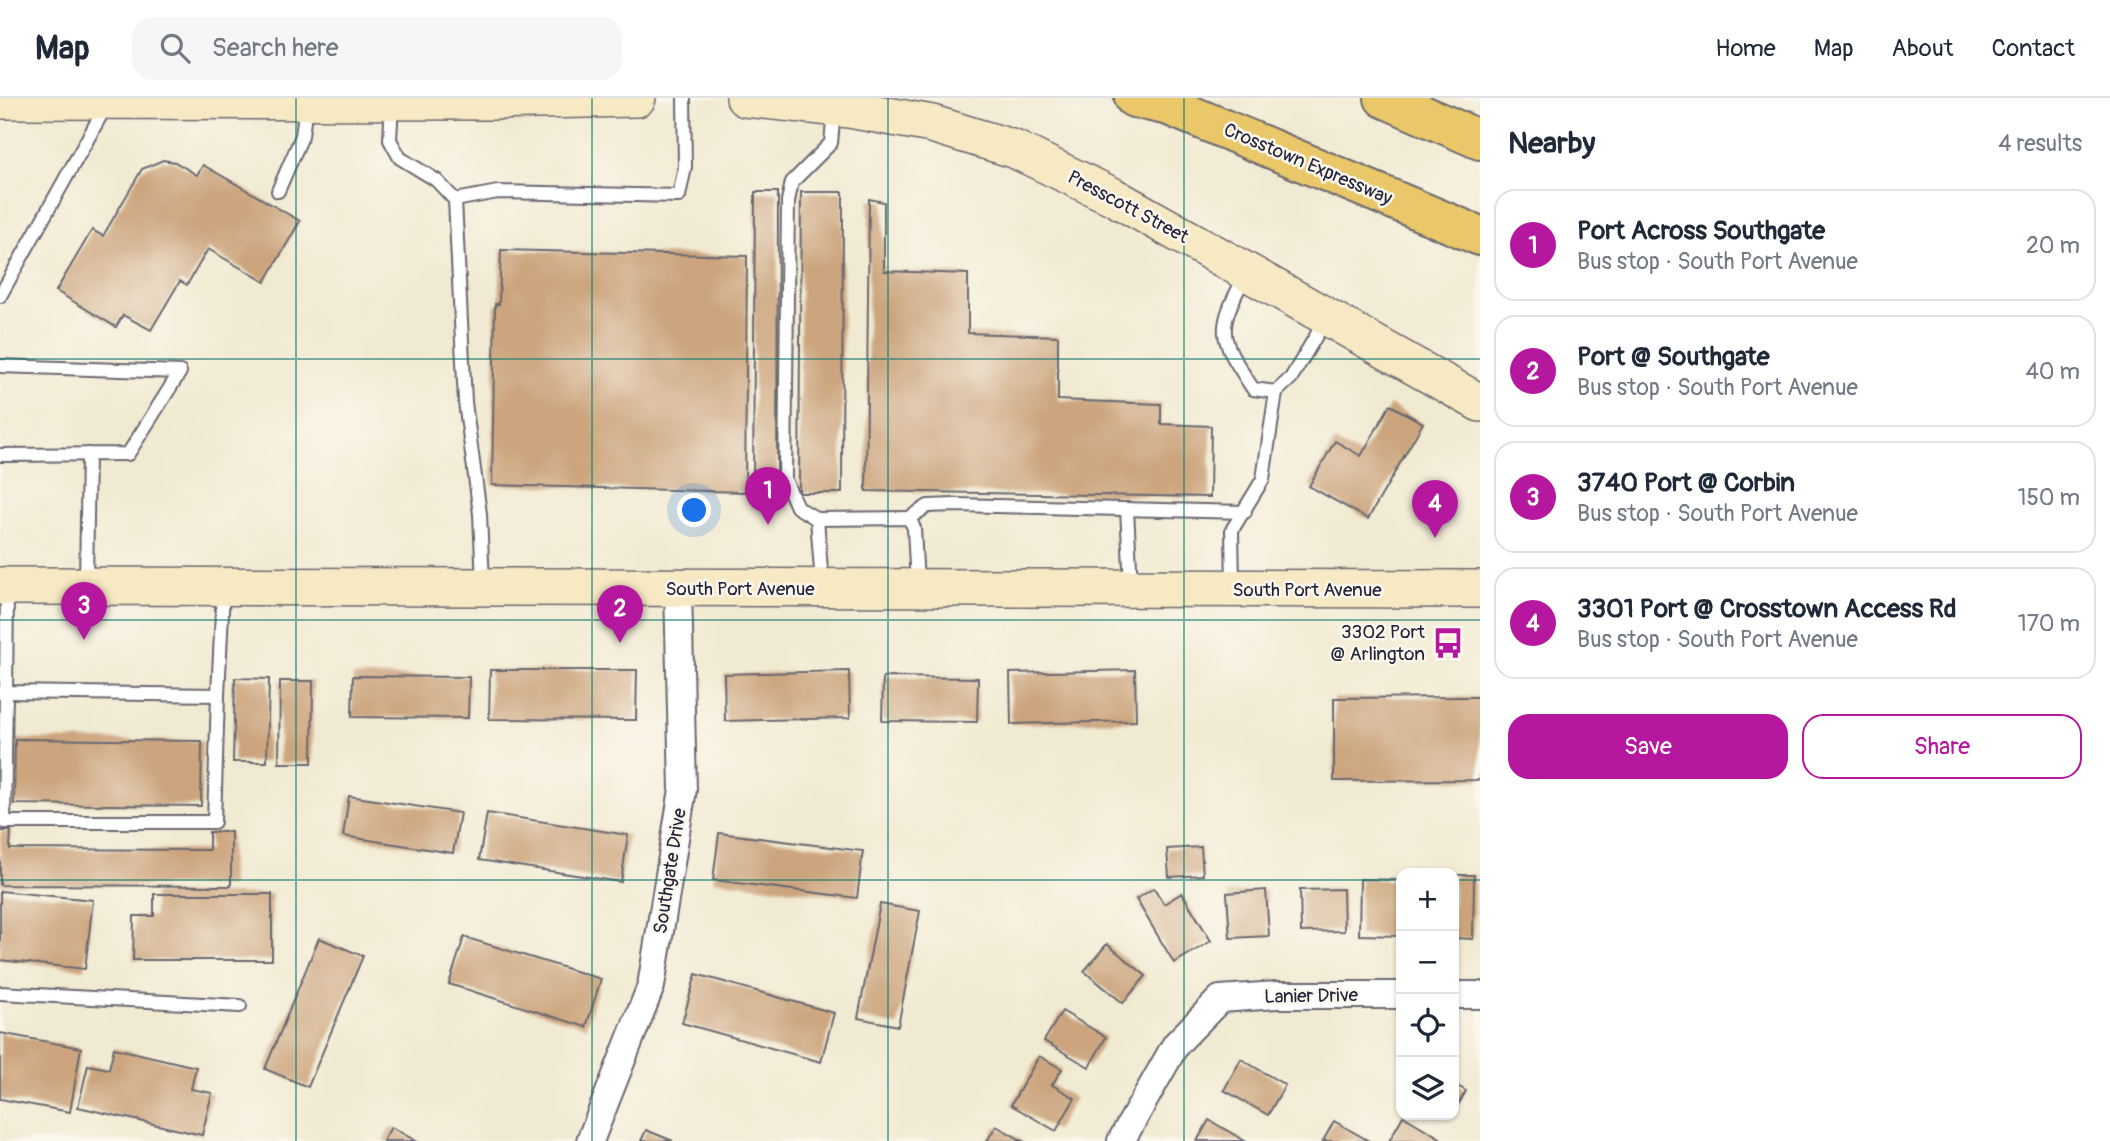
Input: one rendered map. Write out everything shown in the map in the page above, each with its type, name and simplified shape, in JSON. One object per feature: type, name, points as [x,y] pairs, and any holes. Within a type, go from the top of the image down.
[{"type":"highway","name":"Crosstown Expressway","points":[[1134,98],[1168,106],[1480,236]]},
{"type":"highway","points":[[1384,98],[1480,140]]},
{"type":"main road","points":[[0,100],[392,101],[637,98]]},
{"type":"main road","name":"Presscott Street","points":[[745,98],[834,107],[932,124],[1014,149],[1112,196],[1480,403]]},
{"type":"main road","name":"South Port Avenue","points":[[4,586],[1480,590]]},
{"type":"street","name":"Southgate Drive","points":[[590,1141],[651,986],[683,789],[678,589]]},
{"type":"street","name":"Lanier Drive","points":[[1121,1141],[1176,1044],[1220,999],[1277,995],[1396,995]]},
{"type":"street","points":[[1459,995],[1480,995]]},
{"type":"lane","points":[[454,200],[498,192],[679,196],[685,167],[684,98]]},
{"type":"lane","points":[[0,296],[109,101]]},
{"type":"lane","points":[[278,191],[302,136],[307,101]]},
{"type":"lane","points":[[392,101],[390,140],[400,158],[436,180],[454,200],[465,402],[480,514],[484,588]]},
{"type":"lane","points":[[834,107],[831,143],[792,181],[788,201],[785,480],[797,507],[817,519],[909,518],[928,506],[955,505],[1245,512]]},
{"type":"lane","points":[[1247,272],[1227,310],[1224,339],[1253,388],[1276,392]]},
{"type":"lane","points":[[1233,590],[1232,530],[1263,479],[1276,392],[1291,378],[1327,317]]},
{"type":"lane","points":[[0,366],[180,372],[128,454],[0,454]]},
{"type":"lane","points":[[86,587],[88,454]]},
{"type":"lane","points":[[1127,509],[1131,590]]},
{"type":"lane","points":[[909,518],[914,528],[917,590]]},
{"type":"lane","points":[[817,519],[822,589]]},
{"type":"lane","points":[[4,586],[4,822],[214,821],[224,587]]},
{"type":"lane","points":[[3,692],[218,695]]},
{"type":"lane","points":[[0,993],[240,1006]]},
{"type":"building","points":[[163,160],[175,162],[197,175],[203,165],[300,221],[265,282],[208,249],[187,285],[180,281],[151,330],[123,315],[116,327],[56,291],[92,230],[103,236],[142,169]]},
{"type":"building","points":[[755,192],[778,192],[777,492],[753,492]]},
{"type":"building","points":[[801,192],[843,192],[842,493],[799,493]]},
{"type":"building","points":[[869,199],[884,202],[884,271],[968,274],[968,333],[1058,336],[1058,400],[1161,404],[1161,424],[1211,426],[1210,497],[866,491]]},
{"type":"building","points":[[501,250],[747,256],[745,492],[492,485],[495,304],[499,304]]},
{"type":"building","points":[[1390,405],[1423,423],[1368,519],[1309,486],[1335,441],[1361,456]]},
{"type":"building","points":[[490,670],[637,670],[636,720],[489,719]]},
{"type":"building","points":[[1135,670],[1136,721],[1011,724],[1010,673]]},
{"type":"building","points":[[849,671],[850,718],[725,721],[724,674]]},
{"type":"building","points":[[353,676],[469,677],[468,718],[352,717]]},
{"type":"building","points":[[883,677],[978,678],[977,722],[882,721]]},
{"type":"building","points":[[235,678],[269,679],[267,762],[233,762]]},
{"type":"building","points":[[280,681],[313,681],[312,763],[279,763]]},
{"type":"building","points":[[1480,697],[1480,780],[1334,781],[1334,698]]},
{"type":"building","points":[[15,739],[202,741],[201,806],[14,804]]},
{"type":"building","points":[[349,796],[460,813],[453,853],[343,836]]},
{"type":"building","points":[[487,813],[628,835],[621,882],[479,860]]},
{"type":"building","points":[[0,831],[11,831],[10,849],[209,850],[209,832],[231,832],[231,886],[0,885]]},
{"type":"building","points":[[719,833],[863,851],[857,898],[713,880]]},
{"type":"building","points":[[1201,847],[1203,875],[1169,877],[1167,849]]},
{"type":"building","points":[[1459,875],[1474,875],[1473,939],[1459,938]]},
{"type":"building","points":[[1360,879],[1396,880],[1396,936],[1359,935]]},
{"type":"building","points":[[1154,888],[1164,904],[1182,893],[1211,941],[1174,963],[1136,899]]},
{"type":"building","points":[[1343,889],[1344,931],[1301,932],[1300,890]]},
{"type":"building","points":[[1266,890],[1269,936],[1230,938],[1227,893]]},
{"type":"building","points":[[0,891],[93,900],[85,969],[0,960]]},
{"type":"building","points":[[154,894],[272,894],[272,960],[133,960],[134,916],[154,916]]},
{"type":"building","points":[[880,904],[920,911],[898,1026],[858,1018]]},
{"type":"building","points":[[464,937],[601,979],[586,1027],[449,984]]},
{"type":"building","points":[[319,938],[363,956],[308,1087],[265,1069]]},
{"type":"building","points":[[1107,944],[1146,976],[1123,1003],[1084,971]]},
{"type":"building","points":[[696,974],[834,1013],[821,1062],[682,1023]]},
{"type":"building","points":[[1062,1011],[1106,1037],[1089,1067],[1044,1041]]},
{"type":"building","points":[[0,1033],[81,1048],[70,1112],[0,1099]]},
{"type":"building","points":[[114,1048],[196,1067],[191,1089],[212,1093],[202,1135],[78,1107],[88,1065],[109,1069]]},
{"type":"building","points":[[1039,1056],[1062,1069],[1052,1085],[1075,1098],[1056,1131],[1011,1105]]},
{"type":"building","points":[[1241,1059],[1285,1085],[1268,1115],[1224,1090]]},
{"type":"building","points":[[1459,1087],[1466,1091],[1459,1103]]},
{"type":"building","points":[[1209,1120],[1245,1141],[1197,1141]]},
{"type":"building","points":[[1401,1120],[1410,1120],[1440,1138],[1439,1141],[1389,1141]]},
{"type":"building","points":[[1334,1121],[1369,1141],[1323,1141]]},
{"type":"building","points":[[996,1126],[1023,1141],[987,1141]]},
{"type":"building","points":[[391,1127],[416,1141],[383,1141]]},
{"type":"building","points":[[646,1130],[673,1141],[641,1141]]},
{"type":"place","name":"Port Across Southgate","points":[[768,525]]},
{"type":"place","name":"3301 Port @ Crosstown Access Rd","points":[[1435,538]]},
{"type":"place","name":"3740 Port @ Corbin","points":[[84,640]]},
{"type":"place","name":"Port @ Southgate","points":[[620,643]]},
{"type":"place","name":"3302 Port @ Arlington","points":[[1448,643]]}]
